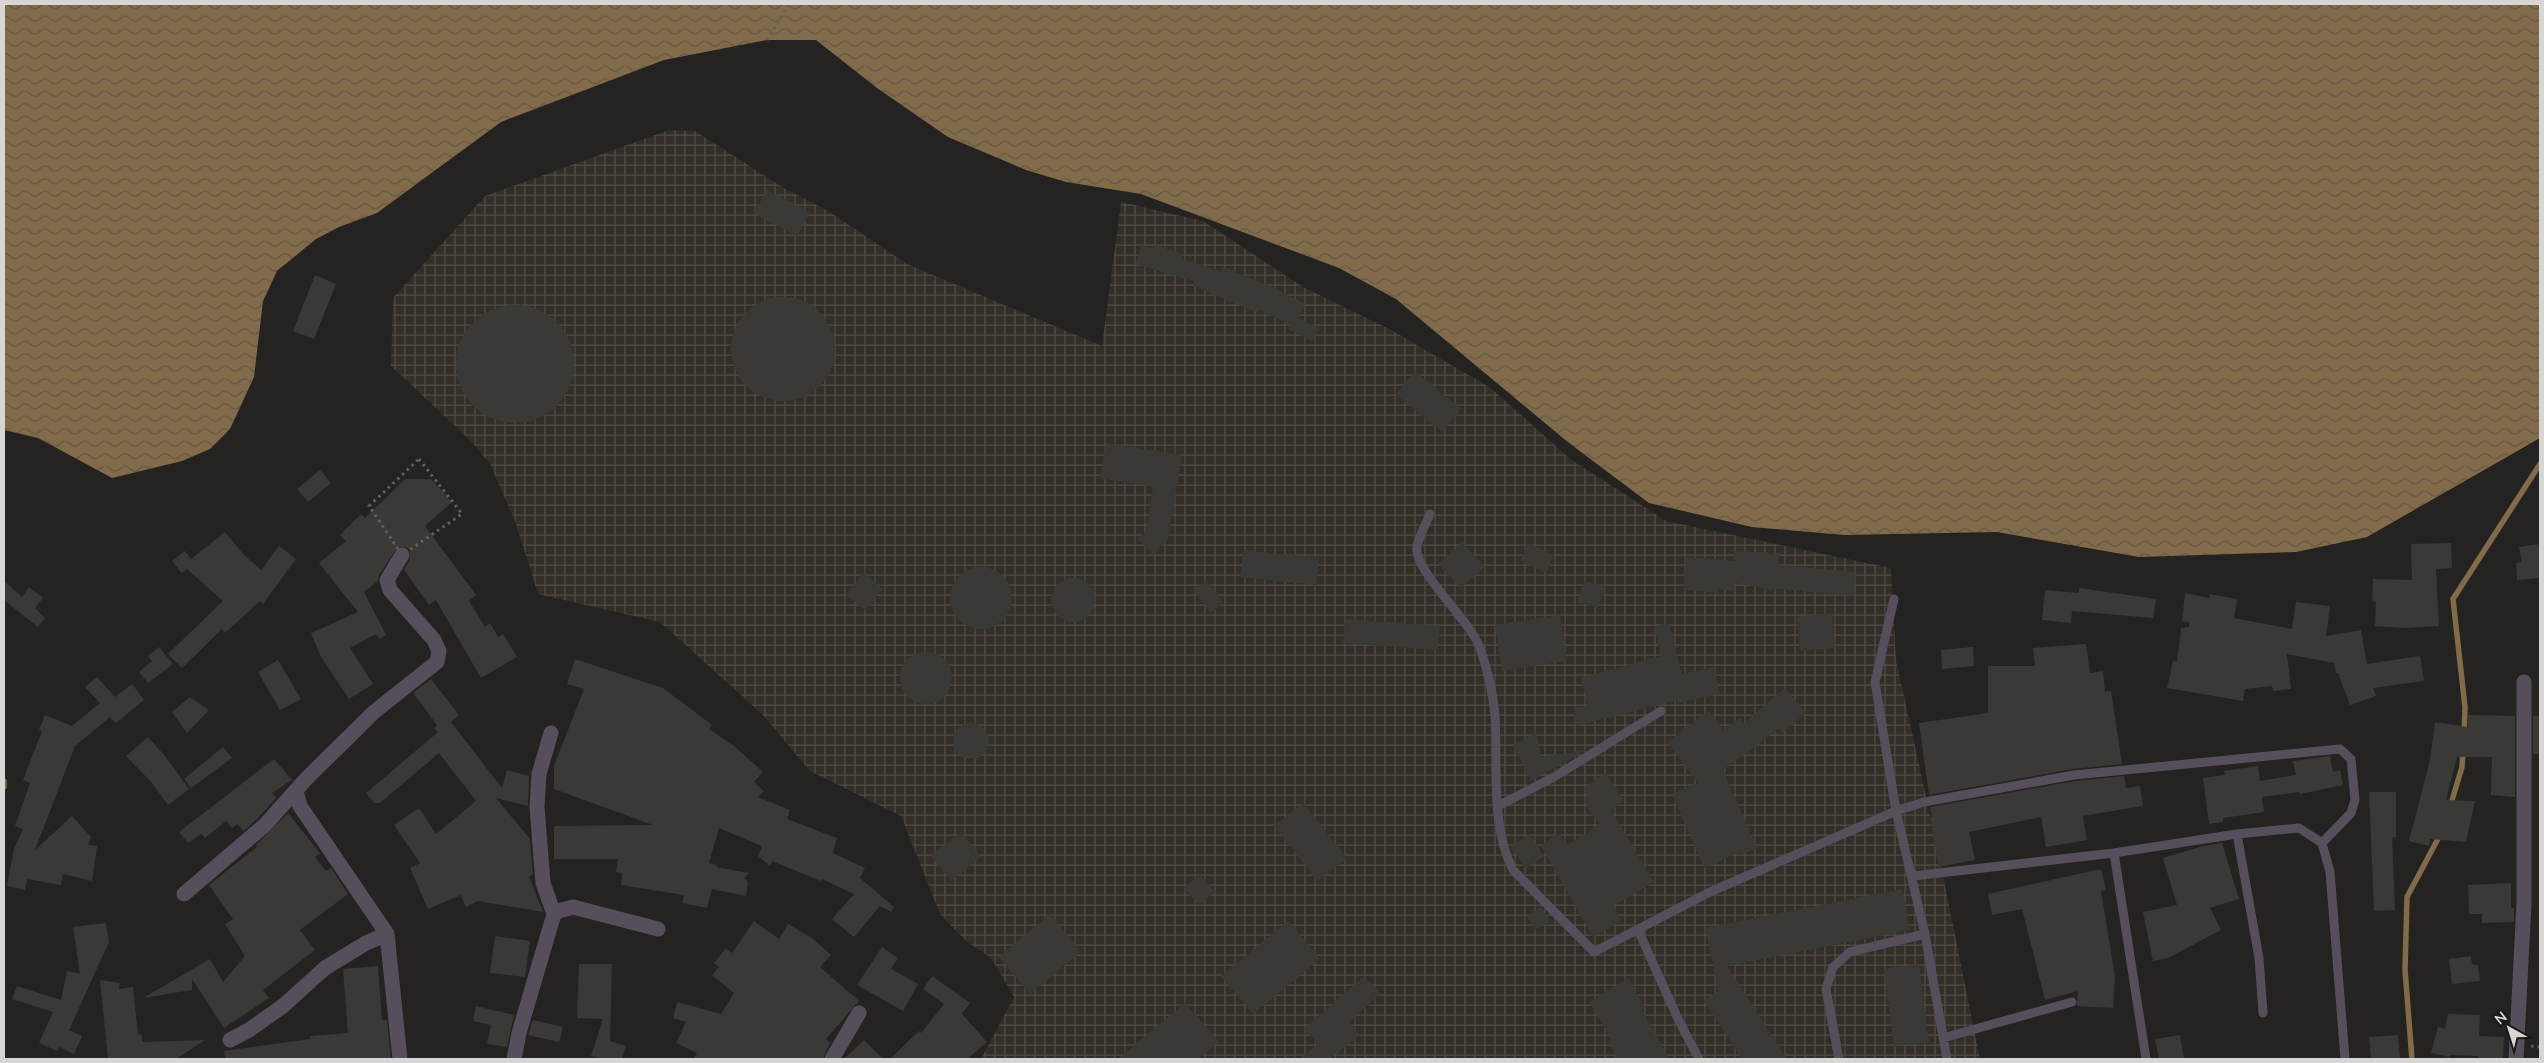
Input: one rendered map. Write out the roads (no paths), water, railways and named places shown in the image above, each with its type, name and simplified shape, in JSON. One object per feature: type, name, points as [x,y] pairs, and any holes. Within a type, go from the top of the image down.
[{"type":"street","points":[[184,894],[265,825],[374,712],[437,662],[440,651],[434,640],[390,590],[387,580],[402,555]]},
{"type":"street","points":[[2516,1059],[2524,903],[2524,682]]},
{"type":"street","points":[[551,733],[539,774],[537,808],[543,883],[554,914]]},
{"type":"street","points":[[296,791],[300,806],[387,934],[400,1059]]},
{"type":"street","points":[[514,1059],[519,1033],[554,914],[559,910],[573,908],[658,929]]},
{"type":"street","points":[[230,1040],[249,1030],[283,1006],[324,968],[366,943],[387,934]]},
{"type":"street","points":[[832,1059],[859,1013]]},
{"type":"lane","points":[[1430,514],[1416,547],[1420,564],[1476,635],[1481,650],[1495,713],[1498,806],[1506,856],[1512,870],[1594,952],[1710,892],[1896,811],[1924,802],[2074,775],[2340,749],[2351,759],[2355,800],[2352,813],[2322,843]]},
{"type":"lane","points":[[1894,599],[1875,682],[1896,811],[1913,876],[1925,934],[1947,1059]]},
{"type":"lane","points":[[1498,806],[1554,777],[1661,711]]},
{"type":"lane","points":[[1913,876],[2114,853],[2237,834],[2299,828],[2322,843],[2330,872],[2345,1059]]},
{"type":"lane","points":[[2237,834],[2259,958],[2263,1013]]},
{"type":"lane","points":[[2114,853],[2146,1059]]},
{"type":"lane","points":[[1638,930],[1679,1021],[1699,1059]]},
{"type":"lane","points":[[1839,1059],[1826,989],[1833,967],[1850,952],[1925,934]]},
{"type":"lane","points":[[1943,1038],[2072,1002]]},
{"type":"water","points":[[4,4],[2540,4],[2540,438],[2367,537],[2296,552],[2139,557],[1997,532],[1844,535],[1752,527],[1649,503],[1569,443],[1396,299],[1339,268],[1141,194],[1066,182],[1026,170],[948,137],[877,88],[816,40],[767,40],[664,60],[501,122],[377,213],[339,227],[316,239],[277,271],[263,301],[254,377],[230,429],[210,449],[182,461],[112,478],[38,438],[4,430]]},
{"type":"waterway","points":[[2464,734],[2465,707],[2453,599],[2540,464]]},
{"type":"waterway","points":[[2450,807],[2462,767],[2463,751]]},
{"type":"waterway","points":[[4,781],[4,787]]},
{"type":"waterway","points":[[2412,1059],[2405,970],[2407,897],[2440,835]]}]
